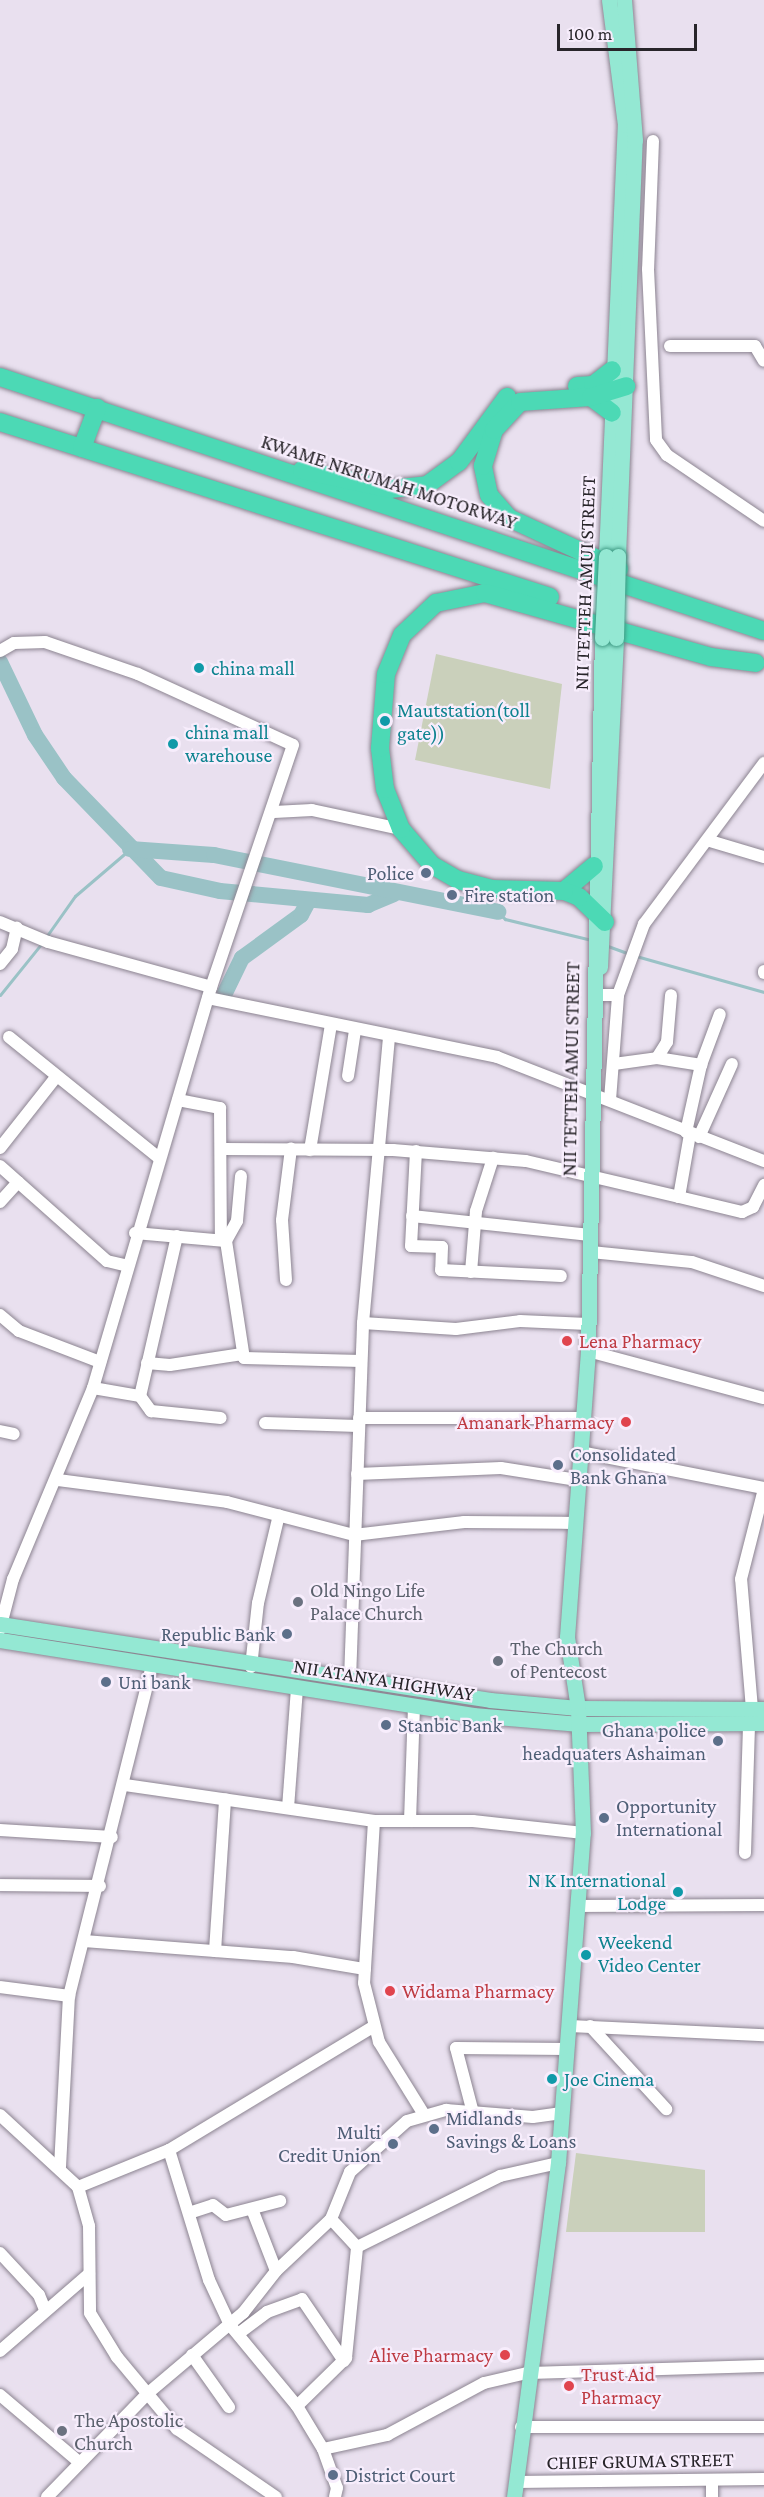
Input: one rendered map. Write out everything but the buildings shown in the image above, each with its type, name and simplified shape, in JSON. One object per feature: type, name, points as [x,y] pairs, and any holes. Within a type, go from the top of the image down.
[{"type":"highway","points":[[277,470],[319,471],[390,489],[427,485],[459,462],[488,415],[508,396],[546,385],[594,385],[612,370]]},
{"type":"highway","name":"KWAME NKRUMAH MOTORWAY","points":[[0,377],[764,631]]},
{"type":"highway","points":[[619,388],[591,397],[527,399],[500,420],[483,466],[497,508],[539,536],[764,631]]},
{"type":"highway","points":[[591,397],[612,413]]},
{"type":"highway","points":[[82,448],[97,408]]},
{"type":"highway","points":[[0,422],[760,664]]},
{"type":"highway","points":[[599,915],[564,891],[475,887],[432,865],[401,829],[384,789],[380,748],[386,674],[402,635],[419,614],[445,598],[485,593],[711,657],[760,664]]},
{"type":"highway","points":[[564,891],[594,866]]},
{"type":"main road","points":[[609,0],[625,125],[612,370],[619,388]]},
{"type":"main road","points":[[612,556],[619,388],[641,171],[635,83],[624,0]]},
{"type":"main road","name":"NII TETTEH AMUI STREET","points":[[515,2489],[527,2373],[558,2163],[583,1833],[580,1724],[567,1637],[573,1523],[588,1351],[592,1094],[599,915],[594,866],[609,638],[612,556],[612,413],[619,388]]},
{"type":"main road","points":[[599,915],[609,638]]},
{"type":"main road","points":[[0,1626],[251,1667],[578,1708],[757,1716]]},
{"type":"main road","name":"NII ATANYA HIGHWAY","points":[[0,1640],[414,1707],[580,1724],[757,1716]]},
{"type":"street","points":[[653,141],[641,171],[656,440],[667,455],[764,520]]},
{"type":"street","points":[[670,346],[755,346],[764,361]]},
{"type":"street","points":[[0,651],[14,643],[45,642],[284,736],[292,751],[274,812],[209,993],[178,1101],[125,1265],[93,1388],[58,1480],[4,1591],[0,1626]]},
{"type":"street","points":[[610,1100],[618,995],[644,924],[710,842],[764,763]]},
{"type":"street","points":[[274,812],[312,810],[401,829]]},
{"type":"street","points":[[710,842],[764,856]]},
{"type":"street","points":[[0,922],[44,941],[209,993],[331,1025],[496,1057],[764,1161]]},
{"type":"street","points":[[0,964],[12,949],[17,928]]},
{"type":"street","points":[[597,995],[618,995]]},
{"type":"street","points":[[657,1058],[668,1042],[671,995]]},
{"type":"street","points":[[679,1197],[692,1134],[701,1065],[720,1014]]},
{"type":"street","points":[[310,1150],[331,1025]]},
{"type":"street","points":[[348,1076],[356,1030]]},
{"type":"street","points":[[350,1679],[363,1323],[376,1150],[389,1036]]},
{"type":"street","points":[[9,1037],[159,1158]]},
{"type":"street","points":[[614,1064],[657,1058],[701,1065]]},
{"type":"street","points":[[692,1134],[732,1064]]},
{"type":"street","points":[[0,1148],[57,1077]]},
{"type":"street","points":[[178,1101],[220,1108],[224,1240],[242,1354],[248,1359],[361,1361]]},
{"type":"street","points":[[223,1149],[416,1151],[493,1158],[541,1164],[590,1179],[742,1212],[753,1207],[764,1185]]},
{"type":"street","points":[[286,1280],[282,1220],[291,1149]]},
{"type":"street","points":[[416,1151],[411,1246],[442,1247],[441,1270],[561,1276]]},
{"type":"street","points":[[471,1272],[474,1221],[493,1158]]},
{"type":"street","points":[[0,1166],[107,1261],[125,1265]]},
{"type":"street","points":[[224,1240],[237,1221],[241,1176]]},
{"type":"street","points":[[0,1202],[18,1182]]},
{"type":"street","points":[[412,1216],[590,1235]]},
{"type":"street","points":[[135,1233],[224,1240]]},
{"type":"street","points":[[140,1396],[177,1236]]},
{"type":"street","points":[[591,1252],[692,1262],[764,1286]]},
{"type":"street","points":[[0,1316],[19,1331],[100,1362]]},
{"type":"street","points":[[363,1323],[456,1329],[520,1321],[588,1324]]},
{"type":"street","points":[[588,1351],[764,1398]]},
{"type":"street","points":[[147,1363],[170,1365],[242,1354]]},
{"type":"street","points":[[93,1388],[140,1396],[151,1411],[221,1418]]},
{"type":"street","points":[[265,1423],[583,1418]]},
{"type":"street","points":[[0,1431],[14,1434]]},
{"type":"street","points":[[580,1452],[764,1489],[741,1579],[757,1716],[745,1853]]},
{"type":"street","points":[[357,1474],[501,1468],[577,1480]]},
{"type":"street","points":[[58,1480],[202,1498],[354,1535],[464,1522],[573,1523]]},
{"type":"street","points":[[251,1667],[258,1603],[279,1515]]},
{"type":"street","points":[[60,2167],[69,1996],[126,1785],[152,1665]]},
{"type":"street","points":[[288,1808],[297,1688]]},
{"type":"street","points":[[410,1821],[414,1707]]},
{"type":"street","points":[[126,1785],[374,1821],[473,1821],[583,1833]]},
{"type":"street","points":[[215,1951],[225,1799]]},
{"type":"street","points":[[374,1821],[365,1969],[373,2027],[423,2113]]},
{"type":"street","points":[[0,1830],[112,1837]]},
{"type":"street","points":[[0,1885],[100,1886]]},
{"type":"street","points":[[579,1906],[764,1905]]},
{"type":"street","points":[[84,1941],[215,1951],[365,1969]]},
{"type":"street","points":[[0,1987],[69,1996]]},
{"type":"street","points":[[570,2026],[764,2035]]},
{"type":"street","points":[[590,2026],[666,2109]]},
{"type":"street","points":[[78,2187],[169,2150],[373,2027]]},
{"type":"street","points":[[472,2109],[456,2048],[567,2049]]},
{"type":"street","points":[[234,2329],[276,2271],[331,2219],[350,2172],[423,2113],[472,2109],[534,2117],[562,2113]]},
{"type":"street","points":[[0,2115],[60,2167],[78,2187],[89,2226],[90,2313],[147,2394],[177,2428],[276,2497]]},
{"type":"street","points":[[169,2150],[209,2280],[234,2329],[297,2406],[323,2449],[337,2488],[335,2497]]},
{"type":"street","points":[[357,2247],[500,2176],[558,2163]]},
{"type":"street","points":[[189,2213],[213,2205],[226,2215],[280,2201]]},
{"type":"street","points":[[252,2209],[276,2271]]},
{"type":"street","points":[[297,2406],[344,2361],[351,2335],[357,2247],[331,2219]]},
{"type":"street","points":[[0,2253],[39,2295],[45,2310]]},
{"type":"street","points":[[0,2351],[89,2274]]},
{"type":"street","points":[[47,2497],[147,2394],[192,2355],[267,2312],[302,2300],[344,2361]]},
{"type":"street","points":[[192,2355],[229,2407]]},
{"type":"street","points":[[323,2449],[387,2435],[484,2383],[527,2373],[764,2366]]},
{"type":"street","points":[[0,2396],[79,2462]]},
{"type":"street","points":[[521,2427],[764,2427]]},
{"type":"street","name":"CHIEF GRUMA STREET","points":[[515,2489],[764,2479]]},
{"type":"street","points":[[711,2497],[712,2481]]},
{"type":"green space","points":[[436,654],[562,684],[550,789],[415,760]]},
{"type":"green space","points":[[576,2153],[705,2170],[705,2232],[566,2232]]},
{"type":"waterway","points":[[0,662],[35,735],[64,778],[161,878],[220,891],[368,905],[394,894]]},
{"type":"waterway","points":[[46,937],[75,896],[130,849]]},
{"type":"waterway","points":[[130,849],[214,855],[498,912]]},
{"type":"waterway","points":[[224,995],[242,958],[301,915],[309,900]]},
{"type":"waterway","points":[[498,912],[505,919],[591,940]]},
{"type":"waterway","points":[[0,995],[42,943]]},
{"type":"waterway","points":[[605,945],[630,954]]},
{"type":"waterway","points":[[636,956],[764,992]]},
{"type":"place","name":"china mall","points":[[199,668]]},
{"type":"place","name":"Mautstation(toll gate))","points":[[385,721]]},
{"type":"place","name":"china mall warehouse","points":[[173,744]]},
{"type":"place","name":"Police","points":[[426,873]]},
{"type":"place","name":"Fire station","points":[[452,895]]},
{"type":"place","name":"Lena Pharmacy","points":[[567,1341]]},
{"type":"place","name":"Amanark Pharmacy","points":[[626,1422]]},
{"type":"place","name":"Consolidated Bank Ghana","points":[[558,1465]]},
{"type":"place","name":"Old Ningo Life Palace Church","points":[[298,1602]]},
{"type":"place","name":"Republic Bank","points":[[287,1634]]},
{"type":"place","name":"The Church of Pentecost","points":[[498,1661]]},
{"type":"place","name":"Uni bank","points":[[106,1682]]},
{"type":"place","name":"Stanbic Bank","points":[[386,1725]]},
{"type":"place","name":"Ghana police headquaters Ashaiman","points":[[718,1741]]},
{"type":"place","name":"Opportunity International","points":[[604,1818]]},
{"type":"place","name":"N K International Lodge","points":[[678,1892]]},
{"type":"place","name":"Weekend Video Center","points":[[586,1955]]},
{"type":"place","name":"Widama Pharmacy","points":[[390,1991]]},
{"type":"place","name":"Joe Cinema","points":[[552,2079]]},
{"type":"place","name":"Midlands Savings & Loans","points":[[434,2129]]},
{"type":"place","name":"Multi Credit Union","points":[[393,2144]]},
{"type":"place","name":"Alive Pharmacy","points":[[505,2355]]},
{"type":"place","name":"Trust Aid Pharmacy","points":[[569,2386]]},
{"type":"place","name":"The Apostolic Church","points":[[62,2431]]},
{"type":"place","name":"District Court","points":[[333,2475]]}]
